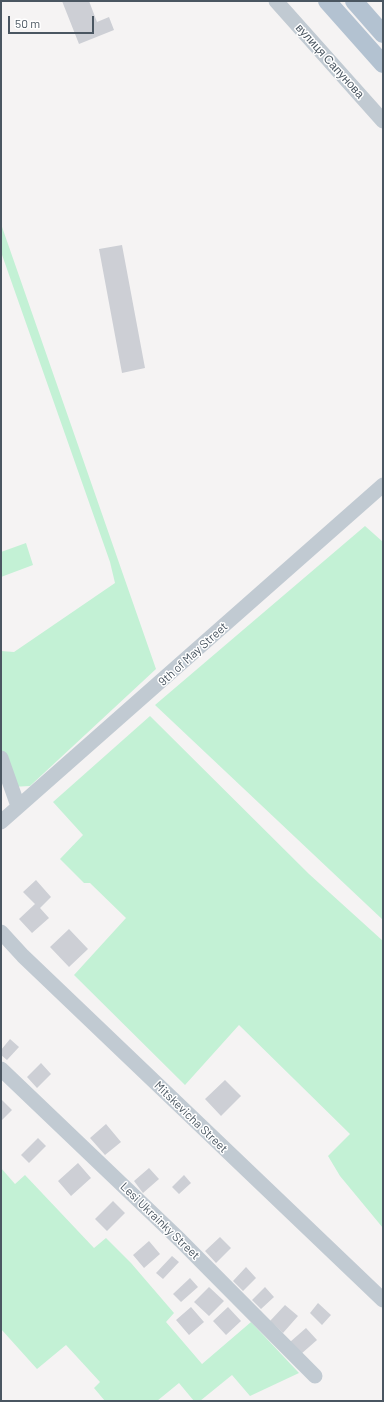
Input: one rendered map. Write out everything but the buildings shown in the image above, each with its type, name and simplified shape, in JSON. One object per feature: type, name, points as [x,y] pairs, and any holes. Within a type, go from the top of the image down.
[{"type":"main road","points":[[327,1],[383,64]]},
{"type":"main road","points":[[354,1],[383,34]]},
{"type":"street","name":"вулиця Сапунова","points":[[276,1],[383,121]]},
{"type":"street","name":"9th of May Street","points":[[1,822],[148,694],[383,485]]},
{"type":"street","points":[[1,758],[18,806]]},
{"type":"street","name":"Mitskevicha Street","points":[[1,932],[49,982],[383,1300]]},
{"type":"street","name":"Lesi Ukrainky Street","points":[[1,1069],[174,1234],[315,1376]]},
{"type":"green space","points":[[1,224],[156,669],[30,786],[11,787],[1,758],[1,651],[14,652],[115,583],[110,562],[1,252]]},
{"type":"green space","points":[[365,526],[383,542],[383,920],[155,705]]},
{"type":"green space","points":[[26,543],[33,565],[1,577],[1,552]]},
{"type":"green space","points":[[150,716],[309,874],[383,941],[383,1228],[340,1176],[328,1156],[350,1134],[239,1025],[185,1085],[74,975],[126,918],[90,883],[84,883],[60,859],[83,835],[53,802]]},
{"type":"green space","points":[[1,1168],[15,1184],[25,1175],[94,1248],[106,1238],[131,1263],[174,1313],[166,1322],[202,1364],[251,1322],[299,1373],[250,1396],[232,1375],[200,1401],[194,1401],[179,1383],[157,1401],[105,1401],[94,1388],[100,1382],[66,1345],[37,1369],[1,1329]]}]
